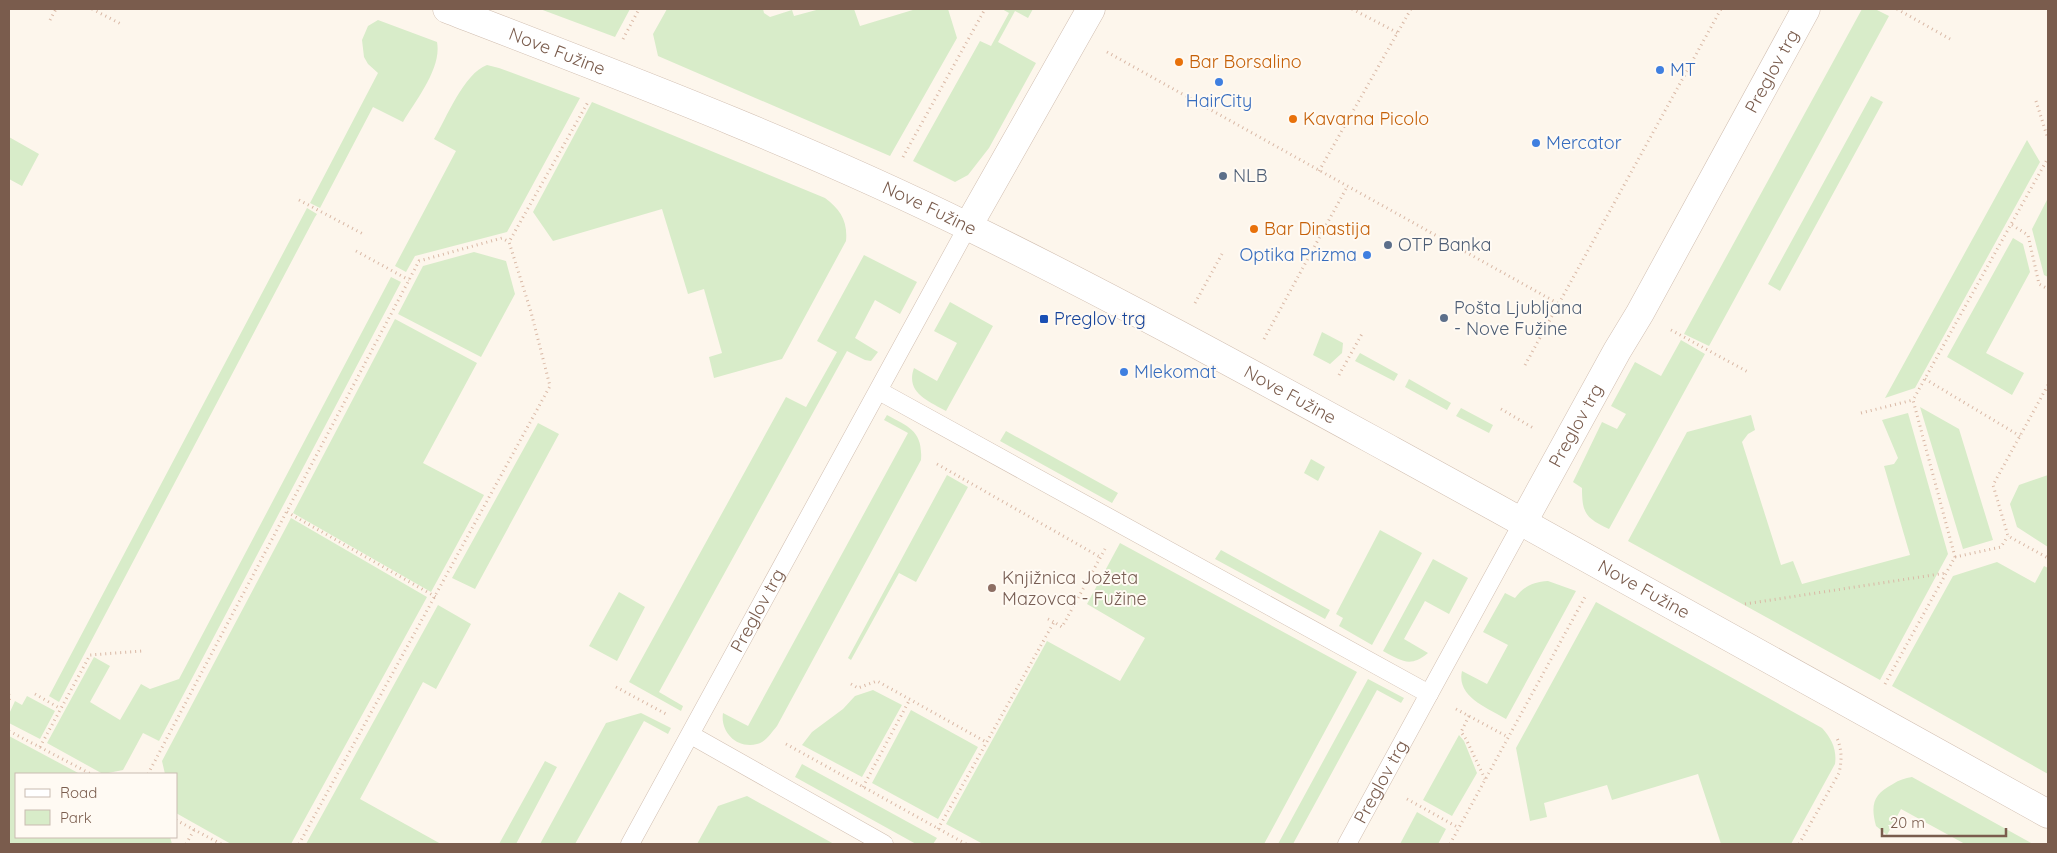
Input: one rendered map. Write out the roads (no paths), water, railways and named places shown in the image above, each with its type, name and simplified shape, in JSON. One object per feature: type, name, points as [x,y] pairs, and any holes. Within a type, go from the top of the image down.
[{"type":"street","name":"Nove Fužine","points":[[447,9],[744,126],[968,226],[1119,302],[1522,522],[2048,814]]},
{"type":"street","name":"Preglov trg","points":[[968,226],[1091,9]]},
{"type":"street","name":"Preglov trg","points":[[1522,522],[1616,351],[1640,313],[1806,9]]},
{"type":"lane","name":"Preglov trg","points":[[630,844],[693,732],[968,226]]},
{"type":"lane","points":[[879,391],[1429,694]]},
{"type":"lane","name":"Preglov trg","points":[[1347,844],[1522,522]]},
{"type":"lane","points":[[693,732],[884,844]]},
{"type":"place","name":"Bar Borsalino","points":[[1179,62]]},
{"type":"place","name":"MT","points":[[1660,70]]},
{"type":"place","name":"HairCity","points":[[1219,82]]},
{"type":"place","name":"Kavarna Picolo","points":[[1293,119]]},
{"type":"place","name":"Mercator","points":[[1536,143]]},
{"type":"place","name":"NLB","points":[[1223,176]]},
{"type":"place","name":"Bar Dinastija","points":[[1254,229]]},
{"type":"place","name":"OTP Banka","points":[[1388,245]]},
{"type":"place","name":"Optika Prizma","points":[[1367,255]]},
{"type":"place","name":"Pošta Ljubljana - Nove Fužine","points":[[1444,318]]},
{"type":"place","name":"Preglov trg","points":[[1044,319]]},
{"type":"place","name":"Mlekomat","points":[[1124,372]]},
{"type":"place","name":"Knjižnica Jožeta Mazovca - Fužine","points":[[992,588]]}]
